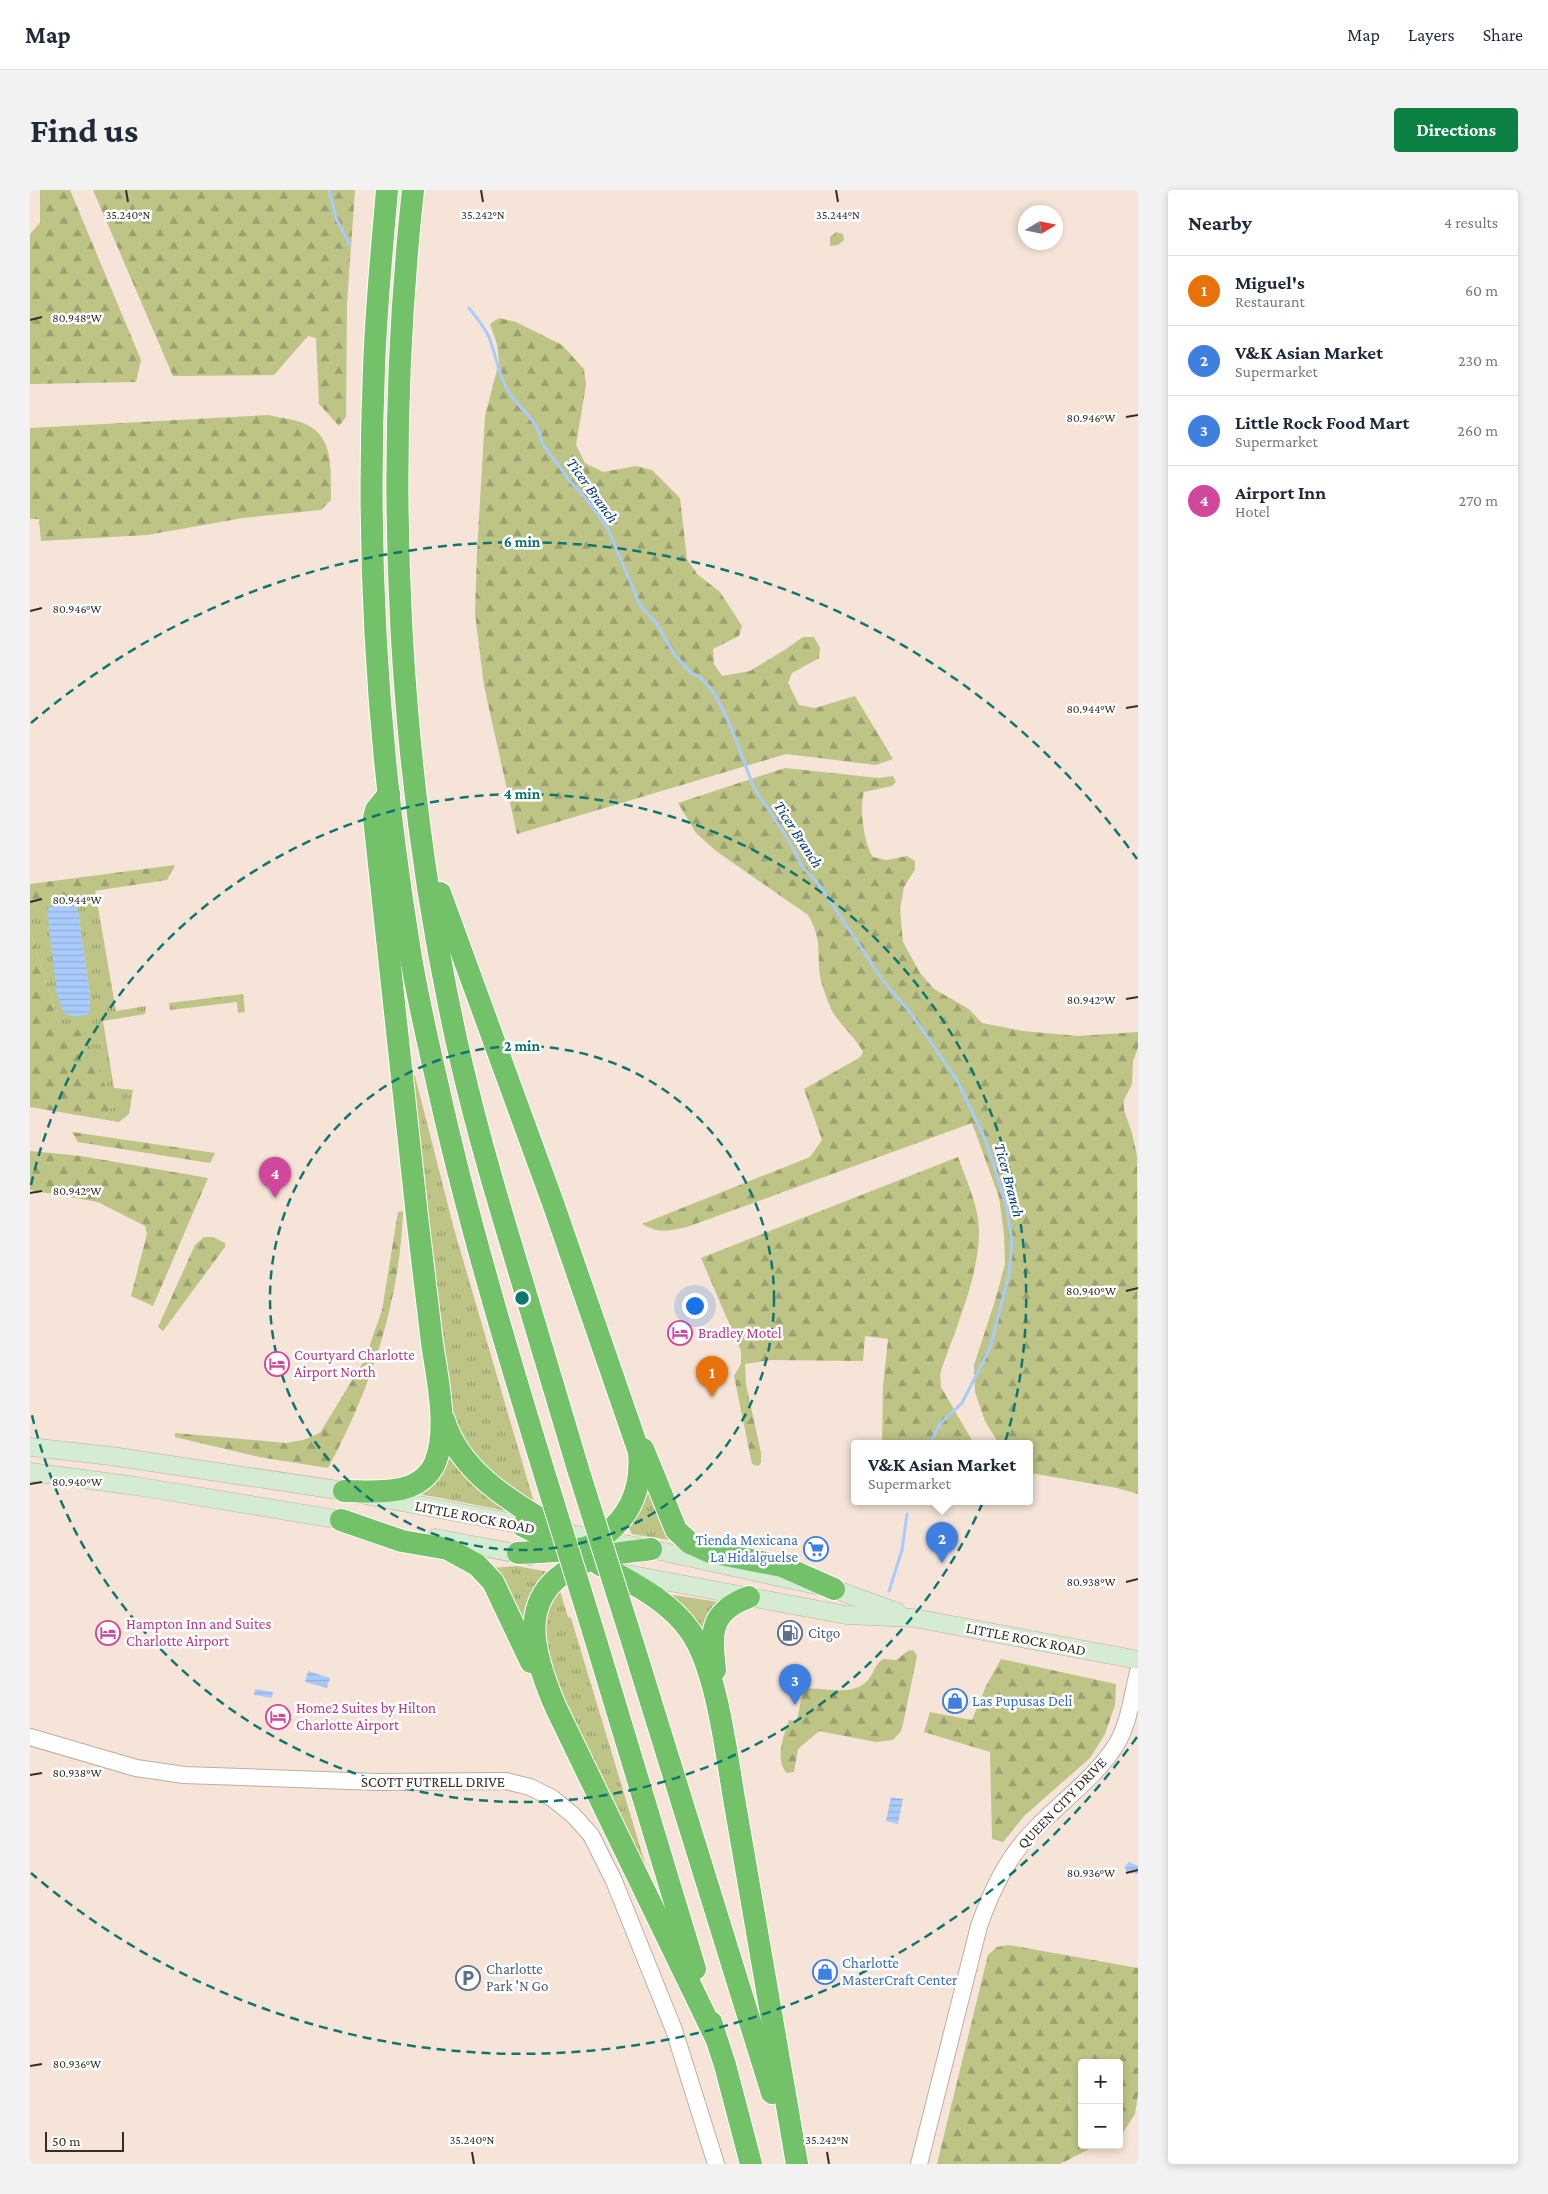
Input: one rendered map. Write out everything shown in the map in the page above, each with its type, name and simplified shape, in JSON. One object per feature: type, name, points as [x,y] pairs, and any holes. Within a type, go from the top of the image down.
[{"type":"highway","points":[[387,190],[378,294],[372,468],[375,610],[389,794],[408,940],[422,1018],[457,1171],[495,1314],[725,2065],[751,2164]]},
{"type":"highway","points":[[413,190],[400,355],[398,523],[405,678],[423,847],[461,1061],[486,1163],[578,1469],[767,2072],[792,2164]]},
{"type":"highway","points":[[344,1491],[398,1491],[421,1479],[434,1464],[440,1439],[440,1407],[417,1216],[374,818],[376,810],[389,794]]},
{"type":"highway","points":[[423,847],[630,1422],[639,1452],[640,1467],[636,1493],[630,1507],[619,1522],[588,1553],[550,1585],[535,1611],[534,1643],[541,1670],[556,1708]]},
{"type":"highway","points":[[440,1407],[453,1445],[475,1472],[489,1484],[665,1605],[689,1630],[705,1660],[718,1713],[766,1973],[797,2164]]},
{"type":"highway","points":[[630,1422],[649,1461],[676,1530],[690,1544],[710,1552],[782,1566],[834,1589]]},
{"type":"highway","points":[[341,1520],[402,1540],[448,1550],[477,1565],[493,1582],[715,2036]]},
{"type":"highway","points":[[523,1526],[649,1578]]},
{"type":"highway","points":[[518,1554],[588,1553],[650,1549]]},
{"type":"highway","points":[[718,1713],[712,1642],[714,1630],[718,1618],[727,1607],[749,1597]]},
{"type":"main road","name":"LITTLE ROCK ROAD","points":[[30,1447],[111,1456],[344,1491],[523,1526]]},
{"type":"main road","name":"LITTLE ROCK ROAD","points":[[30,1472],[136,1486],[341,1520],[518,1554]]},
{"type":"main road","name":"LITTLE ROCK ROAD","points":[[650,1549],[834,1589],[914,1618]]},
{"type":"main road","name":"LITTLE ROCK ROAD","points":[[649,1578],[846,1615],[914,1618],[1138,1660]]},
{"type":"street","name":"QUEEN CITY DRIVE","points":[[920,2164],[977,1932],[989,1897],[1003,1869],[1020,1845],[1111,1753],[1123,1731],[1138,1672]]},
{"type":"street","name":"SCOTT FUTRELL DRIVE","points":[[30,1736],[136,1768],[184,1775],[377,1782],[506,1781],[530,1787],[548,1795],[573,1815],[586,1829],[600,1850],[674,2030],[716,2164]]},
{"type":"green space","points":[[40,190],[70,190],[141,360],[136,382],[30,384],[30,234],[40,223]]},
{"type":"green space","points":[[93,190],[355,190],[347,303],[346,417],[339,426],[319,404],[316,338],[308,336],[274,375],[173,376]]},
{"type":"green space","points":[[836,232],[843,234],[844,240],[838,245],[830,246],[830,237]]},
{"type":"green space","points":[[499,318],[516,322],[562,345],[584,369],[586,385],[576,445],[585,463],[603,472],[636,466],[652,470],[680,498],[687,559],[697,574],[720,592],[742,626],[739,636],[713,649],[714,664],[722,676],[750,671],[803,637],[814,637],[820,648],[819,658],[792,673],[788,683],[799,705],[815,708],[855,696],[893,759],[876,765],[786,754],[517,834],[484,686],[475,613],[485,416],[499,362],[497,344],[490,324]]},
{"type":"green space","points":[[269,415],[303,423],[314,429],[326,446],[329,456],[331,500],[321,510],[243,518],[147,535],[41,541],[39,519],[30,519],[30,428]]},
{"type":"green space","points":[[785,768],[879,778],[893,776],[896,782],[892,786],[864,792],[862,816],[865,835],[873,857],[886,860],[907,856],[915,861],[915,869],[904,887],[900,909],[903,942],[920,973],[934,989],[969,1009],[982,1023],[1023,1031],[1078,1036],[1138,1032],[1138,1048],[1133,1061],[1132,1084],[1124,1100],[1124,1110],[1137,1156],[1138,1494],[1117,1488],[1033,1474],[1033,1440],[997,1440],[985,1421],[975,1392],[974,1365],[1005,1264],[1004,1234],[999,1197],[972,1123],[687,1227],[664,1231],[642,1224],[810,1157],[822,1140],[804,1089],[859,1058],[863,1053],[831,1009],[820,976],[817,938],[808,915],[716,851],[696,833],[678,803]]},
{"type":"green space","points":[[175,865],[167,880],[40,899],[30,908],[30,884]]},
{"type":"green space","points":[[95,890],[116,1011],[146,1006],[145,1014],[103,1021],[114,1088],[133,1090],[129,1114],[119,1122],[101,1119],[113,1106],[59,1024],[30,930],[30,908],[40,899]],"holes":[[[77,904],[90,996],[89,1014]]]},
{"type":"green space","points":[[30,930],[59,1024],[82,1027],[113,1106],[101,1119],[30,1107]]},
{"type":"green space","points":[[243,994],[245,1012],[238,1013],[237,1002],[170,1010],[169,1003]]},
{"type":"green space","points":[[410,1075],[415,1076],[454,1229],[535,1506],[471,1458],[448,1402]]},
{"type":"green space","points":[[72,1132],[215,1153],[210,1163],[78,1142]]},
{"type":"green space","points":[[30,1151],[81,1156],[208,1178],[153,1306],[131,1296],[147,1234],[145,1226],[98,1202],[30,1190]]},
{"type":"green space","points":[[958,1157],[975,1203],[979,1237],[973,1277],[940,1374],[941,1387],[972,1440],[882,1440],[883,1386],[888,1339],[865,1336],[863,1361],[771,1360],[745,1364],[746,1384],[761,1453],[761,1463],[758,1466],[752,1464],[734,1376],[741,1364],[741,1351],[701,1258]]},
{"type":"green space","points":[[403,1211],[401,1245],[396,1278],[381,1344],[357,1407],[328,1468],[259,1457],[175,1437],[175,1433],[286,1443],[303,1440],[320,1433],[365,1359],[382,1310],[398,1212]]},
{"type":"green space","points":[[204,1237],[213,1237],[225,1243],[225,1247],[163,1331],[158,1327],[195,1245]]},
{"type":"green space","points":[[452,1455],[507,1511],[420,1494]]},
{"type":"green space","points":[[652,1490],[671,1539],[669,1540],[632,1534],[629,1528],[640,1510],[647,1491]]},
{"type":"green space","points":[[517,1566],[548,1572],[531,1596],[523,1625],[493,1568]]},
{"type":"green space","points":[[559,1588],[568,1617],[571,1618],[654,1893],[551,1673],[542,1622]]},
{"type":"green space","points":[[667,1594],[718,1602],[705,1638]]},
{"type":"green space","points":[[913,1650],[917,1656],[903,1724],[901,1731],[893,1740],[876,1742],[819,1731],[798,1749],[794,1772],[787,1773],[781,1761],[781,1747],[789,1720],[797,1721],[803,1689],[843,1690],[858,1687],[868,1680],[883,1659],[896,1660],[908,1651]]},
{"type":"green space","points":[[1001,1659],[1116,1684],[1115,1705],[1105,1734],[1090,1758],[1024,1816],[1003,1842],[992,1839],[990,1752],[924,1732],[930,1712],[972,1720],[986,1686]]},
{"type":"green space","points":[[1009,1945],[1138,1968],[1138,2094],[1135,2114],[1123,2132],[1123,2059],[1078,2059],[1078,2149],[1089,2149],[1060,2164],[937,2164],[988,1955],[997,1947]]},
{"type":"water","points":[[72,902],[77,904],[90,996],[89,1014],[78,1016],[72,1016],[63,1012],[57,995],[47,910],[50,907]]},
{"type":"water","points":[[308,1671],[330,1678],[327,1688],[305,1682]]},
{"type":"water","points":[[255,1689],[273,1692],[272,1698],[254,1695]]},
{"type":"water","points":[[891,1797],[903,1799],[898,1824],[886,1821]]},
{"type":"water","points":[[1129,1862],[1138,1866],[1138,1874],[1126,1872],[1125,1866]]},
{"type":"waterway","name":"Ticer Branch","points":[[329,190],[336,218],[350,245]]},
{"type":"waterway","name":"Ticer Branch","points":[[469,308],[489,337],[501,376],[508,391],[535,424],[542,443],[608,529],[640,605],[657,624],[674,654],[691,673],[702,679],[720,705],[729,722],[755,789],[789,842],[800,864],[820,886],[884,982],[910,1012],[957,1080],[986,1141],[1006,1204],[1012,1242],[1009,1274],[990,1348],[962,1403],[940,1424],[932,1440]]},
{"type":"waterway","name":"Ticer Branch","points":[[889,1591],[902,1550],[907,1514]]},
{"type":"place","name":"Airport Inn","points":[[275,1198]]},
{"type":"place","name":"Bradley Motel","points":[[680,1333]]},
{"type":"place","name":"Courtyard Charlotte Airport North","points":[[277,1364]]},
{"type":"place","name":"Miguel's","points":[[712,1397]]},
{"type":"place","name":"Tienda Mexicana La Hidalguelse","points":[[816,1549]]},
{"type":"place","name":"V&K Asian Market","points":[[942,1563]]},
{"type":"place","name":"Hampton Inn and Suites Charlotte Airport","points":[[108,1633]]},
{"type":"place","name":"Citgo","points":[[790,1633]]},
{"type":"place","name":"Las Pupusas Deli","points":[[955,1701]]},
{"type":"place","name":"Little Rock Food Mart","points":[[795,1705]]},
{"type":"place","name":"Home2 Suites by Hilton Charlotte Airport","points":[[278,1717]]},
{"type":"place","name":"Charlotte MasterCraft Center","points":[[825,1972]]},
{"type":"place","name":"Charlotte Park 'N Go","points":[[468,1978]]}]
